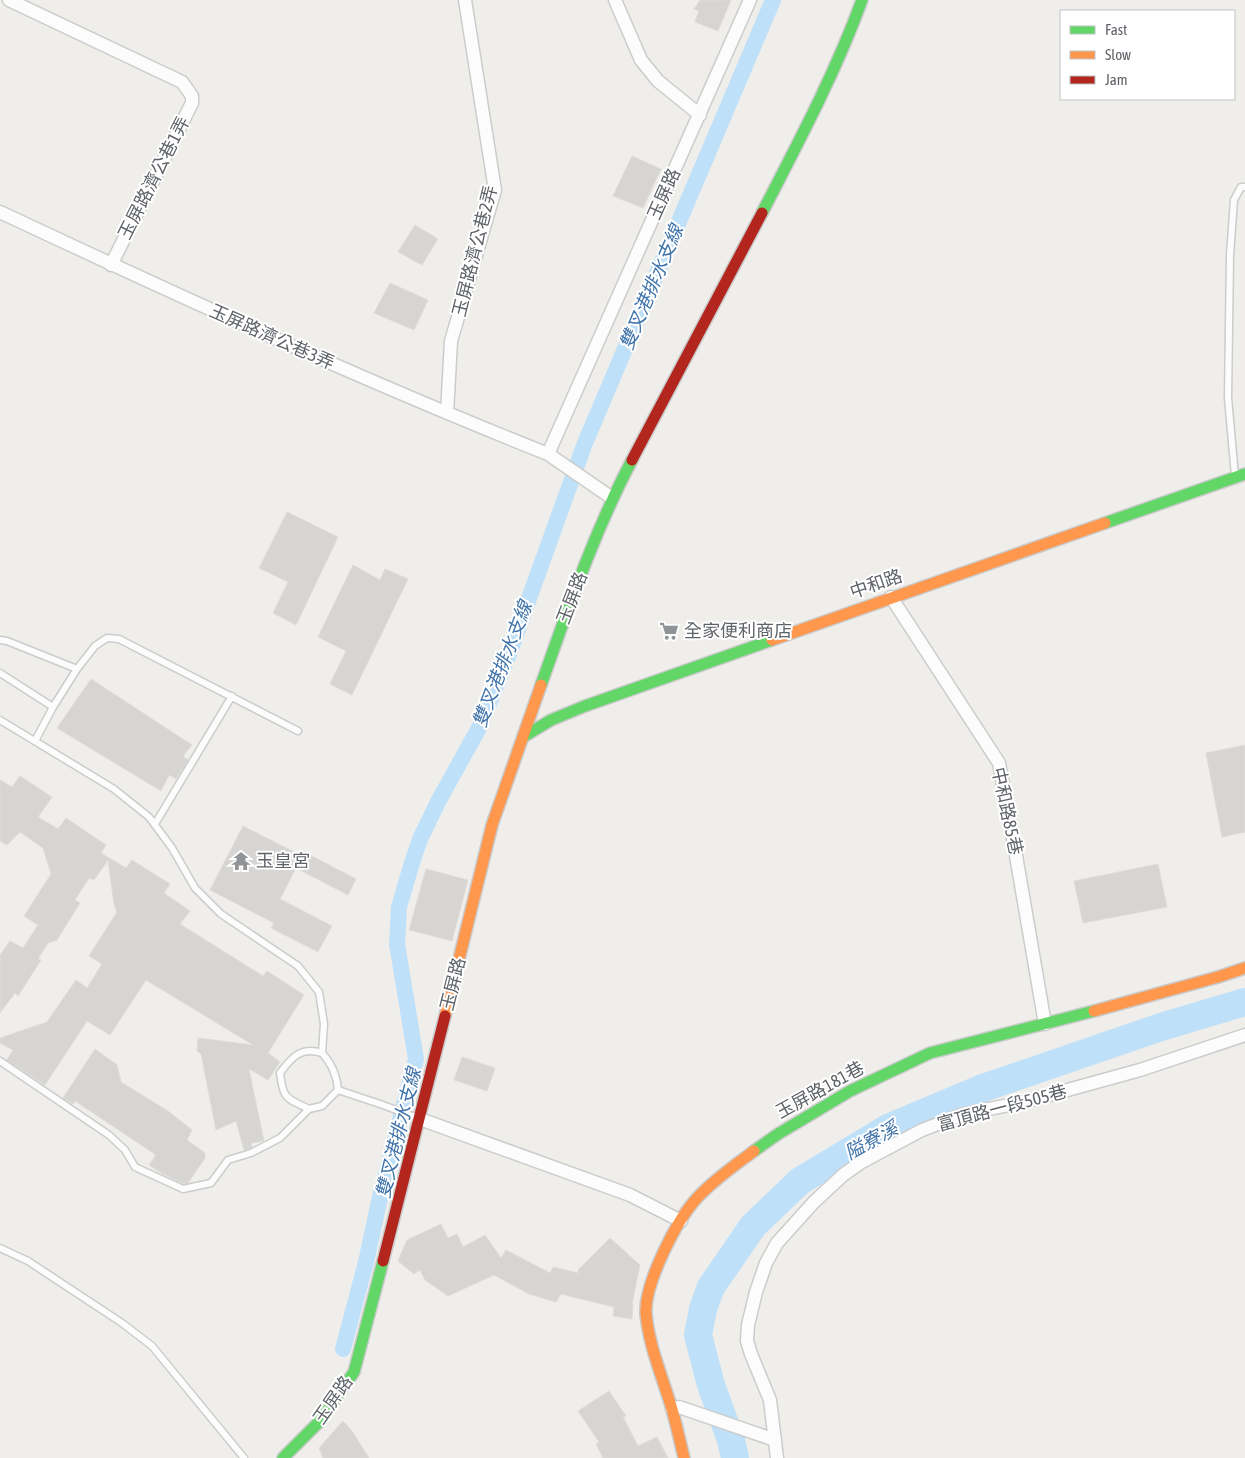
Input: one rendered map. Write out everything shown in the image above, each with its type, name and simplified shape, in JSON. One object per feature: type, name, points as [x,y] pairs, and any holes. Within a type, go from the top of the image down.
[{"type":"street","name":"玉屏路濟公巷1弄","points":[[10,0],[182,82],[192,96],[192,103],[111,264]]},
{"type":"street","name":"玉屏路濟公巷2弄","points":[[447,413],[451,341],[495,190],[465,0]]},
{"type":"street","points":[[614,0],[641,60],[658,81],[700,115]]},
{"type":"street","name":"玉屏路","points":[[548,454],[750,0]]},
{"type":"street","name":"玉屏路","points":[[283,1458],[318,1424],[354,1372],[420,1119],[492,825],[572,596],[612,498],[798,143],[849,36],[862,0]]},
{"type":"street","name":"玉屏路濟公巷3弄","points":[[0,212],[274,338],[447,413],[548,454]]},
{"type":"street","points":[[548,454],[612,498]]},
{"type":"street","name":"中和路","points":[[523,737],[551,720],[585,706],[1240,475]]},
{"type":"street","name":"中和路85巷","points":[[891,597],[999,763],[1045,1024]]},
{"type":"street","name":"玉屏路181巷","points":[[684,1458],[676,1408],[649,1336],[647,1295],[658,1264],[681,1221],[696,1199],[718,1177],[778,1134],[850,1091],[930,1053],[1045,1024],[1245,968]]},
{"type":"street","name":"富頂路一段505巷","points":[[777,1458],[769,1437],[770,1400],[748,1341],[748,1325],[756,1292],[766,1263],[777,1243],[808,1208],[843,1175],[860,1163],[922,1130],[964,1114],[1024,1102],[1140,1070],[1245,1035]]},
{"type":"street","points":[[420,1119],[630,1195],[681,1221]]},
{"type":"street","points":[[676,1408],[769,1437]]},
{"type":"lane","points":[[1240,475],[1228,398],[1230,254],[1234,200],[1241,187],[1245,187]]},
{"type":"lane","points":[[35,741],[76,669],[94,646],[107,638],[119,639],[298,731]]},
{"type":"lane","points":[[0,640],[7,641],[76,669]]},
{"type":"lane","points":[[0,674],[53,707]]},
{"type":"lane","points":[[154,824],[232,696]]},
{"type":"lane","points":[[0,720],[114,788],[149,817],[172,848],[195,888],[222,914],[298,966],[319,992],[324,1024],[322,1053]]},
{"type":"lane","points":[[309,1109],[290,1100],[282,1090],[280,1073],[289,1061],[300,1052],[314,1050],[322,1053],[330,1062],[337,1079],[338,1090]]},
{"type":"lane","points":[[0,1061],[109,1135],[126,1150],[136,1167],[183,1190],[211,1183],[228,1160],[252,1154],[280,1138],[309,1109],[322,1106],[338,1090]]},
{"type":"lane","points":[[338,1090],[420,1119]]},
{"type":"lane","points":[[0,1248],[28,1261],[122,1323],[152,1346],[244,1458]]},
{"type":"building","points":[[700,0],[731,0],[718,31],[695,22],[699,11],[694,9]]},
{"type":"building","points":[[632,156],[661,169],[643,208],[613,196]]},
{"type":"building","points":[[415,225],[438,239],[422,265],[398,252]]},
{"type":"building","points":[[390,283],[428,300],[414,330],[374,313]]},
{"type":"building","points":[[287,512],[338,537],[296,625],[273,613],[288,582],[259,568]]},
{"type":"building","points":[[353,565],[380,580],[385,569],[408,579],[352,695],[330,684],[346,651],[318,637]]},
{"type":"building","points":[[91,679],[192,745],[183,756],[188,760],[176,779],[169,775],[161,791],[57,728]]},
{"type":"building","points":[[1245,745],[1245,832],[1222,837],[1206,753]]},
{"type":"building","points":[[20,776],[52,797],[38,817],[58,829],[66,818],[106,845],[101,853],[126,868],[132,860],[170,884],[164,893],[190,911],[180,924],[263,976],[267,971],[304,995],[268,1053],[280,1062],[268,1080],[249,1069],[264,1141],[252,1143],[251,1148],[244,1150],[236,1121],[216,1130],[201,1054],[197,1051],[198,1038],[253,1045],[146,980],[110,1035],[87,1021],[45,1085],[7,1060],[13,1050],[0,1043],[0,1038],[47,1022],[76,980],[87,988],[102,964],[89,956],[117,912],[114,904],[108,860],[94,880],[89,878],[75,900],[80,903],[57,940],[48,943],[38,959],[41,960],[18,996],[15,993],[0,1013],[0,955],[10,941],[23,948],[38,925],[24,916],[51,874],[43,848],[20,832],[7,845],[0,841],[0,780],[12,787]]},
{"type":"building","points":[[243,826],[308,859],[310,855],[356,879],[348,895],[296,868],[280,899],[332,926],[318,952],[271,928],[274,923],[210,890]]},
{"type":"building","points":[[1158,864],[1167,907],[1083,923],[1074,881]]},
{"type":"building","points":[[426,869],[468,880],[452,941],[409,930]]},
{"type":"building","points":[[95,1049],[117,1065],[121,1082],[168,1111],[192,1130],[187,1140],[205,1153],[205,1158],[188,1183],[184,1184],[149,1165],[156,1155],[75,1101],[73,1104],[63,1098]]},
{"type":"building","points":[[462,1057],[495,1068],[487,1091],[454,1080]]},
{"type":"building","points":[[441,1224],[448,1238],[457,1234],[463,1247],[485,1235],[501,1258],[506,1250],[550,1273],[553,1267],[578,1273],[578,1270],[610,1238],[640,1265],[632,1304],[632,1319],[613,1316],[614,1307],[561,1294],[556,1302],[529,1294],[494,1275],[448,1296],[425,1280],[420,1270],[414,1274],[398,1261],[407,1240]]},
{"type":"building","points":[[609,1391],[626,1416],[623,1417],[638,1446],[657,1437],[668,1458],[603,1458],[596,1444],[599,1442],[578,1411]]},
{"type":"building","points":[[343,1421],[352,1431],[369,1458],[323,1458],[319,1448]]},
{"type":"waterway","name":"雙叉港排水支線","points":[[343,1349],[416,1059],[397,944],[399,907],[411,866],[420,839],[439,800],[479,728],[509,654],[585,443],[773,0]]},
{"type":"waterway","name":"隘寮溪","points":[[735,1458],[731,1440],[711,1385],[698,1335],[703,1309],[711,1287],[753,1226],[800,1181],[888,1128],[983,1088],[1161,1027],[1245,1002]]},
{"type":"traffic: fast","points":[[762,213],[828,81],[862,0]]},
{"type":"traffic: fast","points":[[541,685],[594,543],[632,460]]},
{"type":"traffic: fast","points":[[1105,523],[1245,474]]},
{"type":"traffic: fast","points":[[523,737],[551,720],[585,706],[772,640]]},
{"type":"traffic: fast","points":[[754,1151],[778,1134],[850,1091],[930,1053],[1094,1011]]},
{"type":"traffic: fast","points":[[283,1458],[318,1423],[354,1372],[383,1261]]},
{"type":"traffic: slow","points":[[772,640],[1105,523]]},
{"type":"traffic: slow","points":[[445,1016],[492,825],[541,685]]},
{"type":"traffic: slow","points":[[1094,1011],[1245,968]]},
{"type":"traffic: slow","points":[[684,1458],[673,1412],[650,1338],[646,1314],[650,1286],[663,1253],[690,1207],[711,1184],[754,1151]]},
{"type":"traffic: jam","points":[[632,460],[762,213]]},
{"type":"traffic: jam","points":[[383,1261],[445,1016]]},
{"type":"place","name":"全家便利商店","points":[[669,631]]},
{"type":"place","name":"玉皇宮","points":[[241,861]]}]
